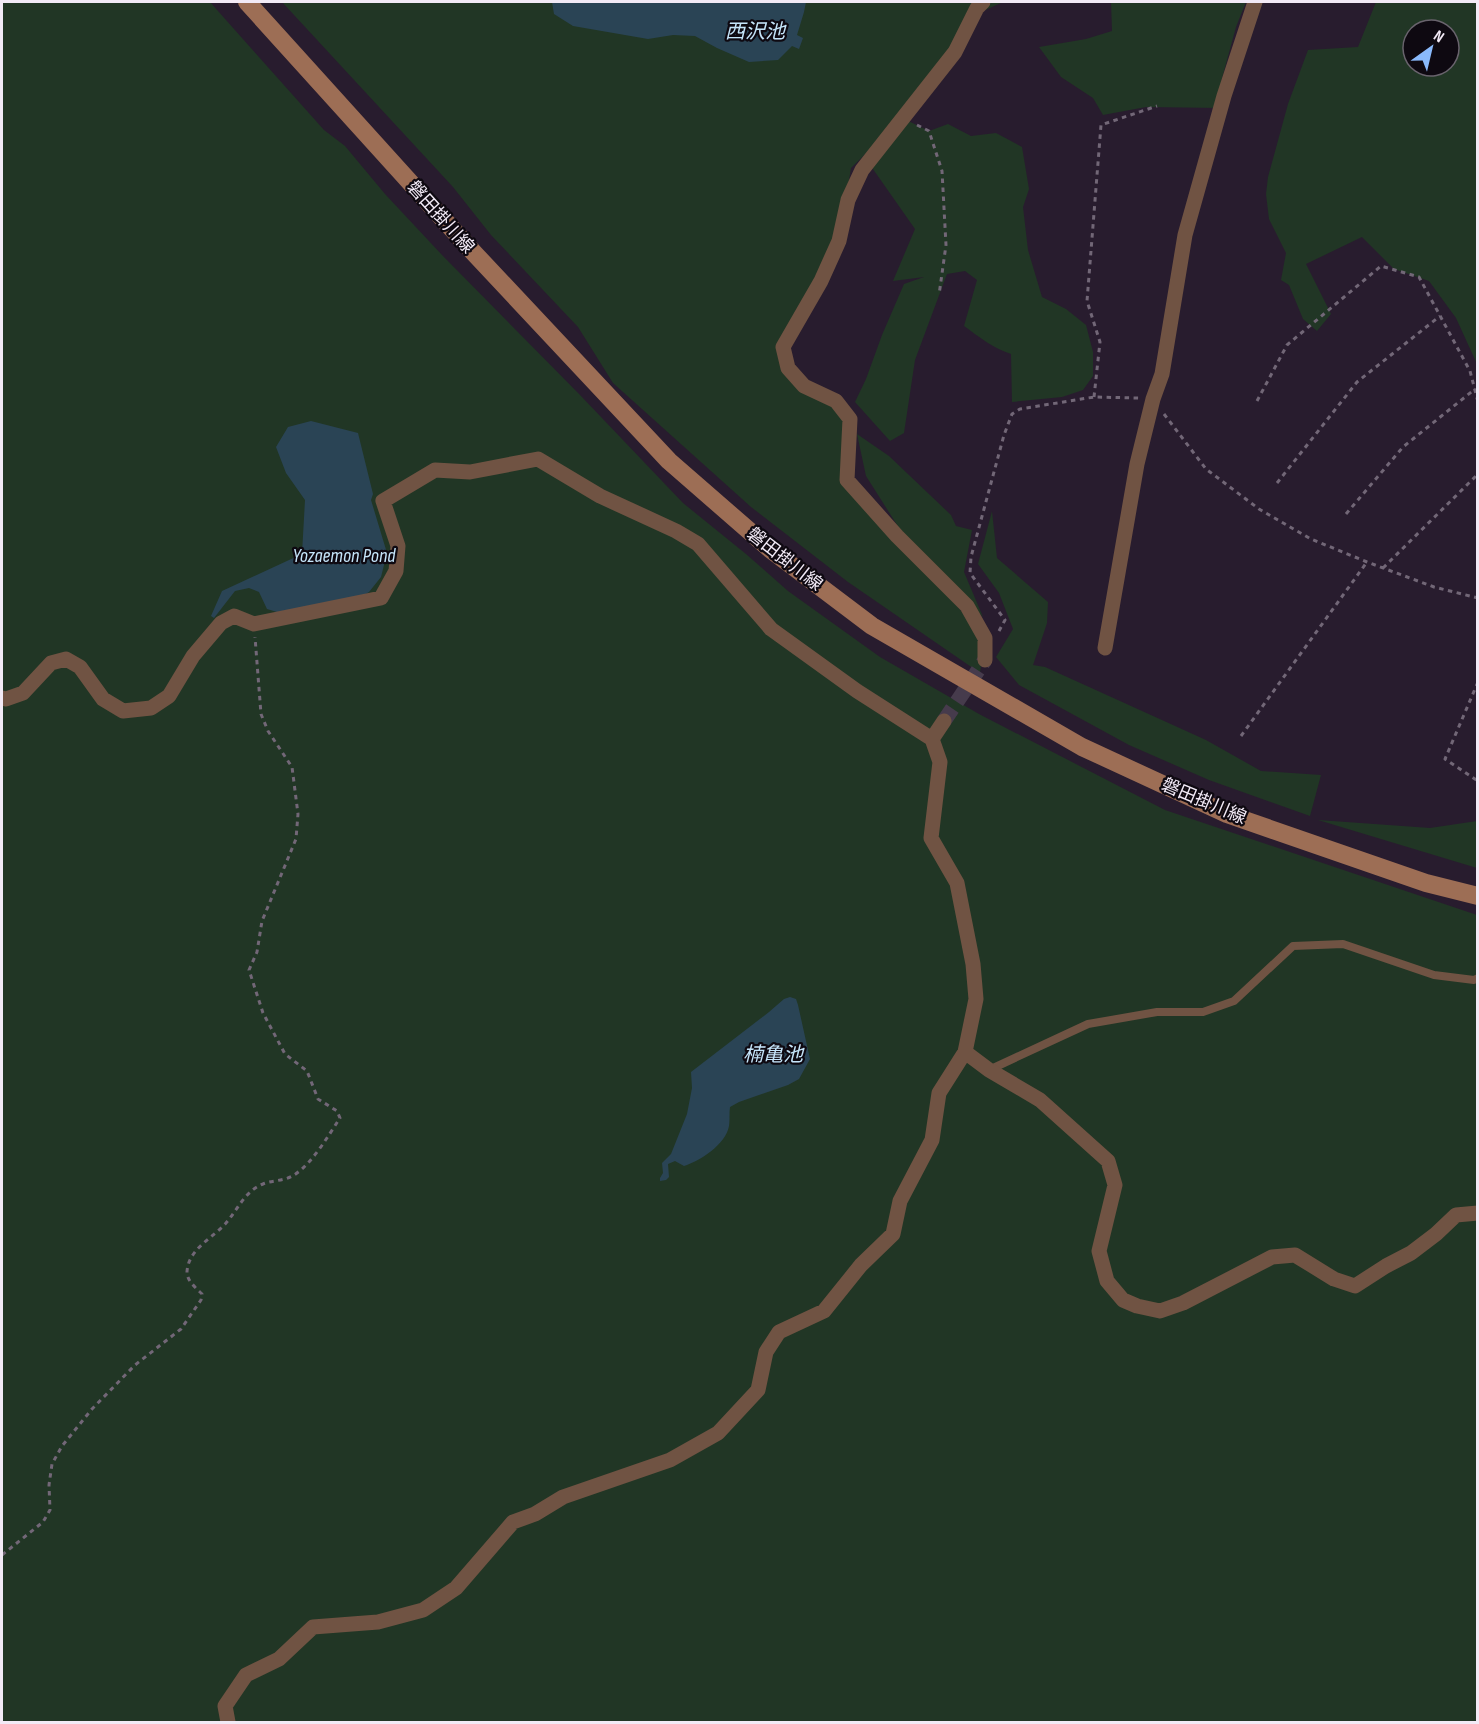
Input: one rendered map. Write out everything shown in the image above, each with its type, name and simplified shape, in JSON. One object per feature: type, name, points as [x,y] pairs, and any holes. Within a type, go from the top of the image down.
[{"type":"main road","name":"磐田掛川線","points":[[247,2],[474,253],[669,461],[770,549],[872,626],[1082,747],[1227,814],[1426,883],[1478,896]]},
{"type":"street","points":[[983,2],[977,8],[955,52],[862,170],[848,200],[839,241],[821,281],[783,348],[788,368],[804,386],[836,401],[850,419],[847,480],[897,536],[967,606],[986,638],[985,658]]},
{"type":"street","points":[[1105,648],[1137,464],[1153,399],[1162,374],[1185,235],[1224,96],[1255,2]]},
{"type":"street","points":[[2,698],[6,699],[23,693],[51,663],[66,658],[80,667],[103,699],[123,711],[151,708],[169,696],[193,656],[221,623],[234,616],[254,624],[381,598],[396,571],[398,546],[383,501],[435,470],[470,472],[538,459],[600,496],[676,531],[698,544],[771,629],[857,691],[932,739],[939,762],[931,838],[957,884],[973,964],[976,999],[965,1052],[939,1093],[932,1140],[900,1202],[893,1234],[861,1265],[824,1311],[779,1332],[766,1352],[758,1390],[718,1433],[670,1460],[563,1497],[535,1514],[513,1522],[456,1588],[423,1610],[378,1622],[313,1627],[279,1659],[246,1675],[225,1706],[228,1722]]},
{"type":"street","points":[[932,739],[944,721]]},
{"type":"street","points":[[965,1052],[989,1070],[1040,1100],[1108,1161],[1115,1185],[1098,1251],[1107,1281],[1123,1300],[1137,1305],[1160,1311],[1184,1303],[1272,1257],[1295,1255],[1334,1279],[1355,1286],[1411,1253],[1456,1215],[1478,1213]]},
{"type":"lane","points":[[989,1070],[1088,1024],[1157,1012],[1203,1012],[1234,1000],[1293,946],[1343,944],[1434,975],[1474,980],[1478,978]]},
{"type":"path","points":[[1094,398],[1100,342],[1087,301],[1101,125],[1158,106]]},
{"type":"path","points":[[902,118],[929,131],[942,171],[946,245],[939,295]]},
{"type":"path","points":[[1257,401],[1287,345],[1381,266],[1419,277],[1470,371],[1478,402]]},
{"type":"path","points":[[1277,483],[1357,382],[1440,316]]},
{"type":"path","points":[[1346,514],[1403,447],[1475,389]]},
{"type":"path","points":[[985,658],[1005,620],[970,573],[971,557],[1004,435],[1012,414],[1020,409],[1094,398],[1153,399],[1206,470],[1268,514],[1311,539],[1367,562],[1434,587],[1478,598]]},
{"type":"path","points":[[1383,568],[1478,474]]},
{"type":"path","points":[[1240,736],[1367,562]]},
{"type":"path","points":[[2,1555],[43,1522],[50,1510],[49,1485],[52,1464],[62,1446],[92,1409],[135,1365],[181,1329],[201,1300],[202,1294],[187,1274],[189,1264],[198,1248],[226,1223],[247,1194],[263,1184],[294,1175],[308,1162],[340,1118],[337,1111],[318,1099],[307,1071],[285,1054],[263,1013],[249,970],[257,952],[262,921],[296,839],[298,814],[292,767],[268,731],[261,714],[254,624]]},
{"type":"path","points":[[1478,682],[1445,759],[1478,781]]},
{"type":"green space","points":[[2,2],[210,2],[324,130],[345,146],[385,194],[442,255],[683,503],[788,591],[880,657],[979,714],[1165,810],[1477,915],[1477,1722],[2,1722]]},
{"type":"green space","points":[[282,2],[1003,2],[979,13],[902,118],[929,131],[948,124],[971,136],[996,133],[1022,147],[1029,189],[1023,207],[1028,250],[1042,297],[1066,309],[1086,325],[1093,352],[1093,376],[1083,390],[1062,397],[1012,402],[1011,354],[992,345],[964,326],[977,280],[965,271],[947,274],[915,360],[904,433],[890,441],[855,402],[904,284],[924,277],[893,281],[915,229],[868,162],[897,123],[851,168],[839,241],[783,348],[797,378],[850,419],[847,480],[985,638],[980,673],[848,582],[751,507],[613,383],[578,327],[491,235],[453,187]]},
{"type":"green space","points":[[1111,2],[1246,2],[1236,27],[1221,82],[1221,108],[1146,107],[1103,115],[1093,98],[1061,77],[1039,47],[1086,39],[1112,31]]},
{"type":"green space","points":[[1376,2],[1477,2],[1477,364],[1456,318],[1429,281],[1394,269],[1362,237],[1306,264],[1331,314],[1317,331],[1303,319],[1289,285],[1281,280],[1286,253],[1269,219],[1266,194],[1268,177],[1288,104],[1308,50],[1358,47]]},
{"type":"green space","points":[[857,434],[889,456],[951,515],[956,526],[972,530],[964,572],[983,617],[906,539],[866,476]]},
{"type":"green space","points":[[992,511],[997,558],[1048,602],[1047,623],[1033,665],[1045,667],[1206,740],[1261,771],[1321,775],[1310,816],[1209,780],[1129,745],[1019,685],[996,657],[1013,629],[999,593],[978,564]]},
{"type":"green space","points":[[1318,820],[1430,828],[1477,821],[1477,868]]},
{"type":"water","name":"西沢池","points":[[552,2],[806,2],[797,35],[803,38],[799,49],[792,46],[778,60],[749,62],[695,36],[673,35],[648,39],[573,26],[554,14]]},
{"type":"water","name":"Yozaemon Pond","points":[[311,421],[358,433],[373,494],[371,500],[387,553],[381,577],[369,592],[350,604],[287,615],[267,609],[259,592],[249,588],[235,591],[214,618],[211,616],[222,591],[302,554],[305,500],[286,473],[276,447],[288,427]]},
{"type":"water","name":"楠亀池","points":[[790,997],[796,999],[798,1005],[810,1059],[799,1079],[730,1107],[727,1133],[718,1145],[690,1164],[684,1166],[675,1161],[668,1164],[669,1177],[660,1181],[663,1173],[662,1163],[671,1154],[687,1114],[692,1088],[691,1072],[784,999]]},
{"type":"tunnel","points":[[944,721],[985,660]]}]
